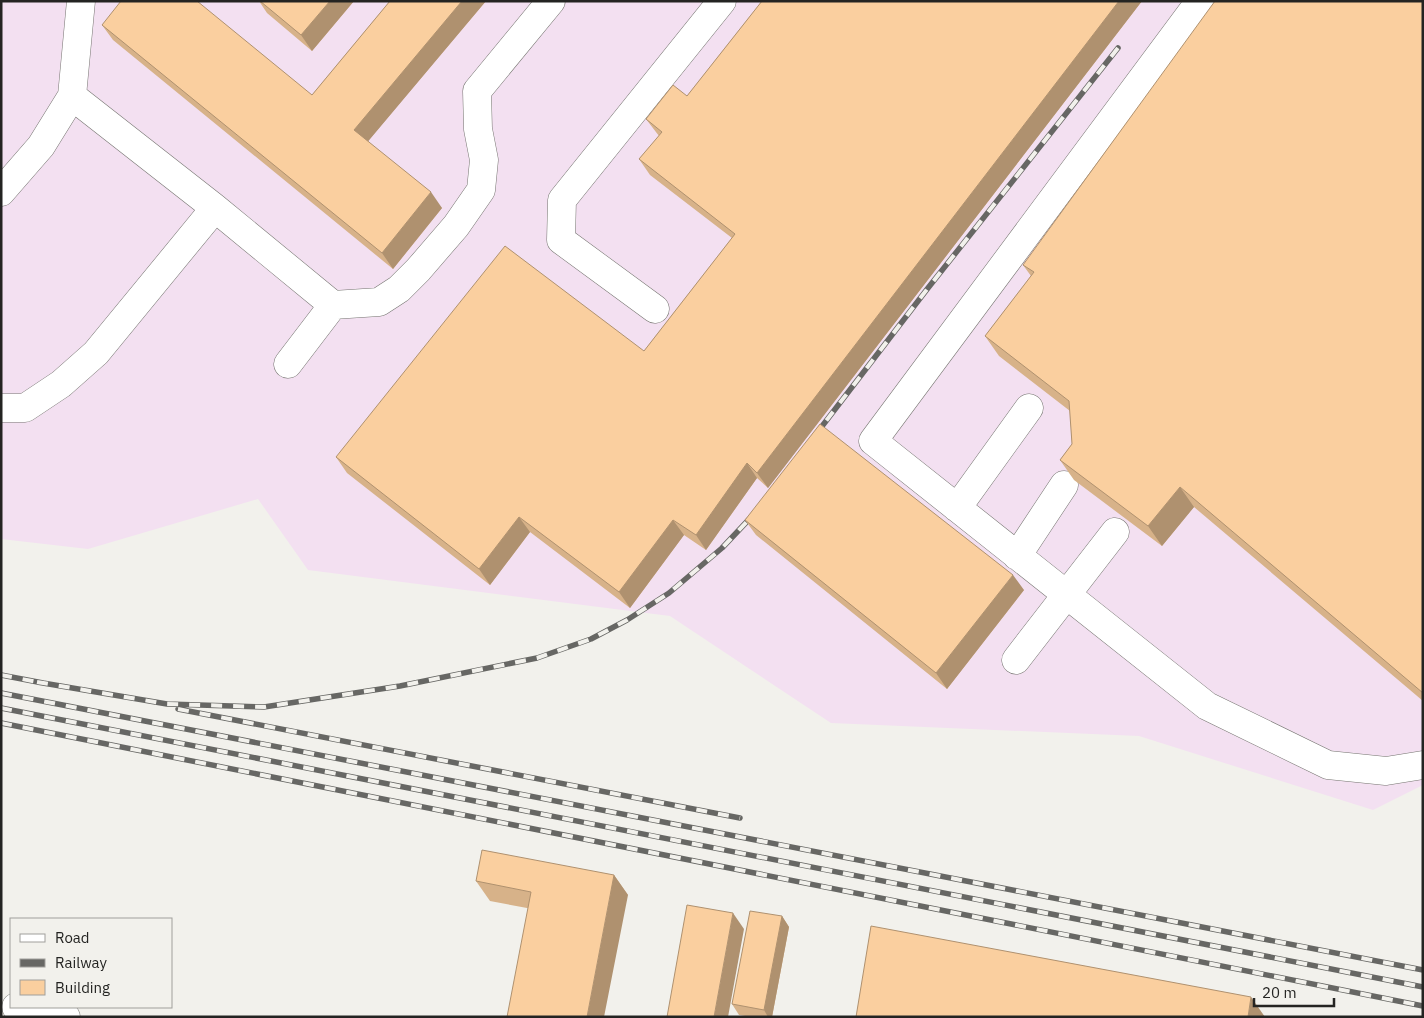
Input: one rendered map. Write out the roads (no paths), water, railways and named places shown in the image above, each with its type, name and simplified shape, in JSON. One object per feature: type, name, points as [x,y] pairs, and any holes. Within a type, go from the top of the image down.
[{"type":"street","points":[[1,192],[41,146],[72,96],[81,1]]},
{"type":"street","points":[[72,96],[215,208],[333,305],[379,302],[399,289],[418,270],[456,226],[481,190],[484,160],[478,129],[477,91],[551,1]]},
{"type":"street","points":[[655,309],[561,240],[562,200],[722,1]]},
{"type":"street","points":[[1200,1],[873,441],[1207,706],[1328,765],[1386,771],[1423,764]]},
{"type":"street","points":[[1,408],[25,408],[61,384],[96,353],[215,208]]},
{"type":"street","points":[[288,364],[333,305]]},
{"type":"street","points":[[957,508],[1029,408]]},
{"type":"street","points":[[1017,556],[1064,486]]},
{"type":"street","points":[[1016,660],[1115,532]]},
{"type":"street","points":[[21,1008],[66,1017]]},
{"type":"railway","points":[[813,438],[928,288],[1118,48]]},
{"type":"railway","points":[[37,682],[167,704],[264,707],[400,686],[537,658],[591,639],[627,620],[669,593],[722,548],[755,513]]},
{"type":"railway","points":[[1,675],[43,683]]},
{"type":"railway","points":[[1,693],[1423,970]]},
{"type":"railway","points":[[1,708],[1423,987]]},
{"type":"railway","points":[[178,709],[740,818]]},
{"type":"railway","points":[[1,723],[1423,1006]]}]
